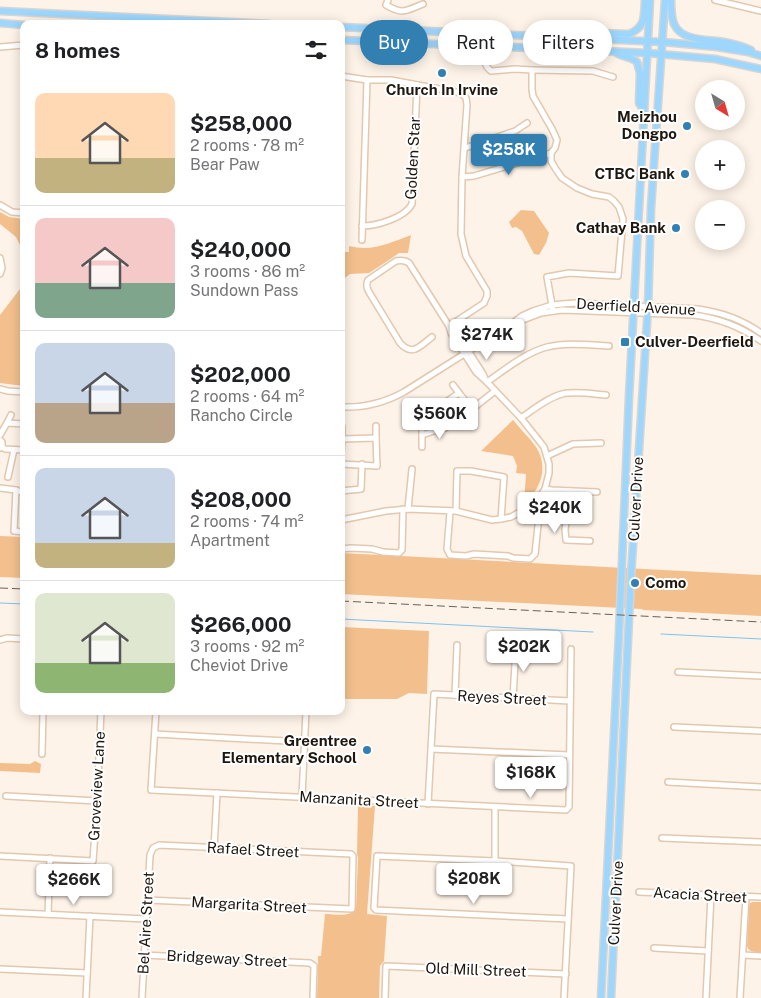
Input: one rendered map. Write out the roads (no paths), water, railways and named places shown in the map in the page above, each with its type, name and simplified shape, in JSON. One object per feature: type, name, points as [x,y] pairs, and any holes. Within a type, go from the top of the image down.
[{"type":"main road","points":[[612,34],[629,34],[635,32],[640,27],[644,20],[645,0]]},
{"type":"main road","name":"Culver Drive","points":[[601,998],[629,397],[650,0]]},
{"type":"main road","name":"Culver Drive","points":[[611,998],[651,208],[666,0]]},
{"type":"main road","points":[[671,0],[673,23],[682,33],[700,39],[741,46],[761,56]]},
{"type":"main road","points":[[0,11],[160,20]]},
{"type":"main road","points":[[0,24],[20,25]]},
{"type":"main road","points":[[345,27],[523,36]]},
{"type":"main road","points":[[612,39],[717,47],[761,56]]},
{"type":"main road","points":[[345,40],[438,44]]},
{"type":"main road","points":[[513,47],[662,54],[715,59],[761,69]]},
{"type":"main road","points":[[614,52],[622,57],[630,57],[637,62],[640,73],[639,103],[644,111]]},
{"type":"main road","points":[[750,66],[761,75]]},
{"type":"main road","points":[[640,193],[651,208]]},
{"type":"street","points":[[715,0],[761,11]]},
{"type":"street","points":[[387,2],[397,11],[423,4]]},
{"type":"street","points":[[0,47],[20,46]]},
{"type":"street","points":[[486,65],[490,71],[593,71],[613,77]]},
{"type":"street","points":[[462,177],[474,176],[551,153],[555,148],[557,140],[533,96],[532,70]]},
{"type":"street","points":[[345,77],[367,80],[391,80],[461,93],[466,98],[461,223],[463,245],[471,266],[487,296],[484,303],[449,326]]},
{"type":"street","points":[[362,240],[367,80]]},
{"type":"street","name":"Golden Star","points":[[362,226],[382,223],[405,212],[412,204],[416,85]]},
{"type":"street","points":[[465,148],[515,131],[527,123]]},
{"type":"street","points":[[551,153],[551,161],[562,178],[577,188],[592,194],[609,197],[619,207],[623,219],[618,276],[569,273],[547,277],[552,308]]},
{"type":"street","points":[[0,205],[12,212],[20,213]]},
{"type":"street","points":[[0,258],[2,268],[0,274]]},
{"type":"street","points":[[345,519],[406,509],[456,511],[492,520],[501,520],[511,517],[532,505],[545,489],[549,464],[544,447],[521,418],[487,382],[467,352],[451,333],[449,326],[409,263],[402,260],[396,261],[368,280],[366,283],[369,292],[400,343],[406,349],[418,348],[432,337]]},
{"type":"street","name":"Deerfield Avenue","points":[[345,408],[368,406],[391,399],[522,316],[533,311],[575,303],[698,316],[717,320],[748,332],[761,341]]},
{"type":"street","name":"Deerfield Avenue","points":[[647,310],[698,309],[717,312],[738,319],[761,333]]},
{"type":"street","points":[[487,382],[528,355],[548,347],[561,345],[609,346]]},
{"type":"street","points":[[453,385],[468,404],[473,406],[476,406],[495,391]]},
{"type":"street","points":[[0,389],[20,392]]},
{"type":"street","points":[[410,424],[459,393]]},
{"type":"street","points":[[521,418],[561,394],[606,395]]},
{"type":"street","points":[[438,408],[445,428]]},
{"type":"street","points":[[0,435],[11,415]]},
{"type":"street","points":[[422,418],[422,447]]},
{"type":"street","points":[[7,423],[20,424]]},
{"type":"street","points":[[422,435],[452,425]]},
{"type":"street","points":[[345,464],[377,466],[376,426]]},
{"type":"street","points":[[345,439],[376,438]]},
{"type":"street","points":[[0,440],[2,442],[1,448],[20,450]]},
{"type":"street","points":[[547,456],[573,444],[601,443]]},
{"type":"street","points":[[8,477],[14,450]]},
{"type":"street","points":[[345,491],[361,489],[362,464]]},
{"type":"street","points":[[345,549],[372,548],[383,552],[400,553],[402,550],[412,469]]},
{"type":"street","points":[[456,511],[457,471],[504,476],[501,520]]},
{"type":"street","points":[[0,488],[20,492]]},
{"type":"street","points":[[545,489],[597,492]]},
{"type":"street","points":[[16,490],[14,531],[20,532]]},
{"type":"street","points":[[570,491],[564,530],[566,540],[590,542]]},
{"type":"street","points":[[450,512],[447,549],[450,555],[466,556],[474,554],[530,559],[535,554],[539,516],[532,505]]},
{"type":"street","points":[[0,640],[7,638],[20,639]]},
{"type":"street","points":[[455,695],[457,645]]},
{"type":"street","points":[[513,698],[516,646]]},
{"type":"street","points":[[428,804],[431,749],[569,755],[571,649]]},
{"type":"street","points":[[678,672],[761,676]]},
{"type":"street","name":"Reyes Street","points":[[431,749],[434,694],[570,701]]},
{"type":"street","points":[[42,754],[44,715]]},
{"type":"street","name":"Groveview Lane","points":[[50,858],[93,860],[101,715]]},
{"type":"street","points":[[156,715],[155,734],[305,742]]},
{"type":"street","points":[[302,797],[306,715]]},
{"type":"street","points":[[674,727],[761,731]]},
{"type":"street","name":"Manzanita Street","points":[[155,734],[151,790],[566,810],[569,807],[569,755]]},
{"type":"street","points":[[668,782],[761,787]]},
{"type":"street","points":[[214,848],[218,793]]},
{"type":"street","points":[[6,796],[97,801]]},
{"type":"street","points":[[495,807],[495,861]]},
{"type":"street","points":[[662,838],[761,842]]},
{"type":"street","name":"Rafael Street","points":[[153,848],[159,845],[351,854],[353,856],[352,909]]},
{"type":"street","name":"Bel Aire Street","points":[[142,998],[150,854],[153,848]]},
{"type":"street","points":[[0,856],[50,858],[48,914]]},
{"type":"street","points":[[564,998],[571,866],[376,856],[374,908],[376,910],[568,919]]},
{"type":"street","name":"Acacia Street","points":[[639,892],[761,898]]},
{"type":"street","points":[[706,998],[711,895]]},
{"type":"street","points":[[740,998],[746,896]]},
{"type":"street","name":"Margarita Street","points":[[147,900],[352,909]]},
{"type":"street","points":[[0,912],[146,919]]},
{"type":"street","points":[[86,998],[90,916]]},
{"type":"street","points":[[654,948],[708,951]]},
{"type":"street","name":"Bridgeway Street","points":[[144,955],[310,963],[314,966],[313,998]]},
{"type":"street","points":[[743,955],[761,956]]},
{"type":"street","name":"Old Mill Street","points":[[385,998],[386,966],[566,974]]},
{"type":"street","points":[[0,969],[87,973]]},
{"type":"waterway","points":[[0,603],[20,604]]},
{"type":"waterway","points":[[345,619],[593,632]]},
{"type":"waterway","points":[[661,634],[761,639]]},
{"type":"railway","points":[[0,588],[20,589]]},
{"type":"railway","points":[[345,601],[761,622]]},
{"type":"place","name":"Church In Irvine","points":[[442,73]]},
{"type":"place","name":"Meizhou Dongpo","points":[[687,126]]},
{"type":"place","name":"CTBC Bank","points":[[685,174]]},
{"type":"place","name":"Cathay Bank","points":[[676,228]]},
{"type":"place","name":"Culver-Deerfield","points":[[625,342]]},
{"type":"place","name":"Como","points":[[635,583]]},
{"type":"place","name":"Greentree Elementary School","points":[[367,750]]}]
